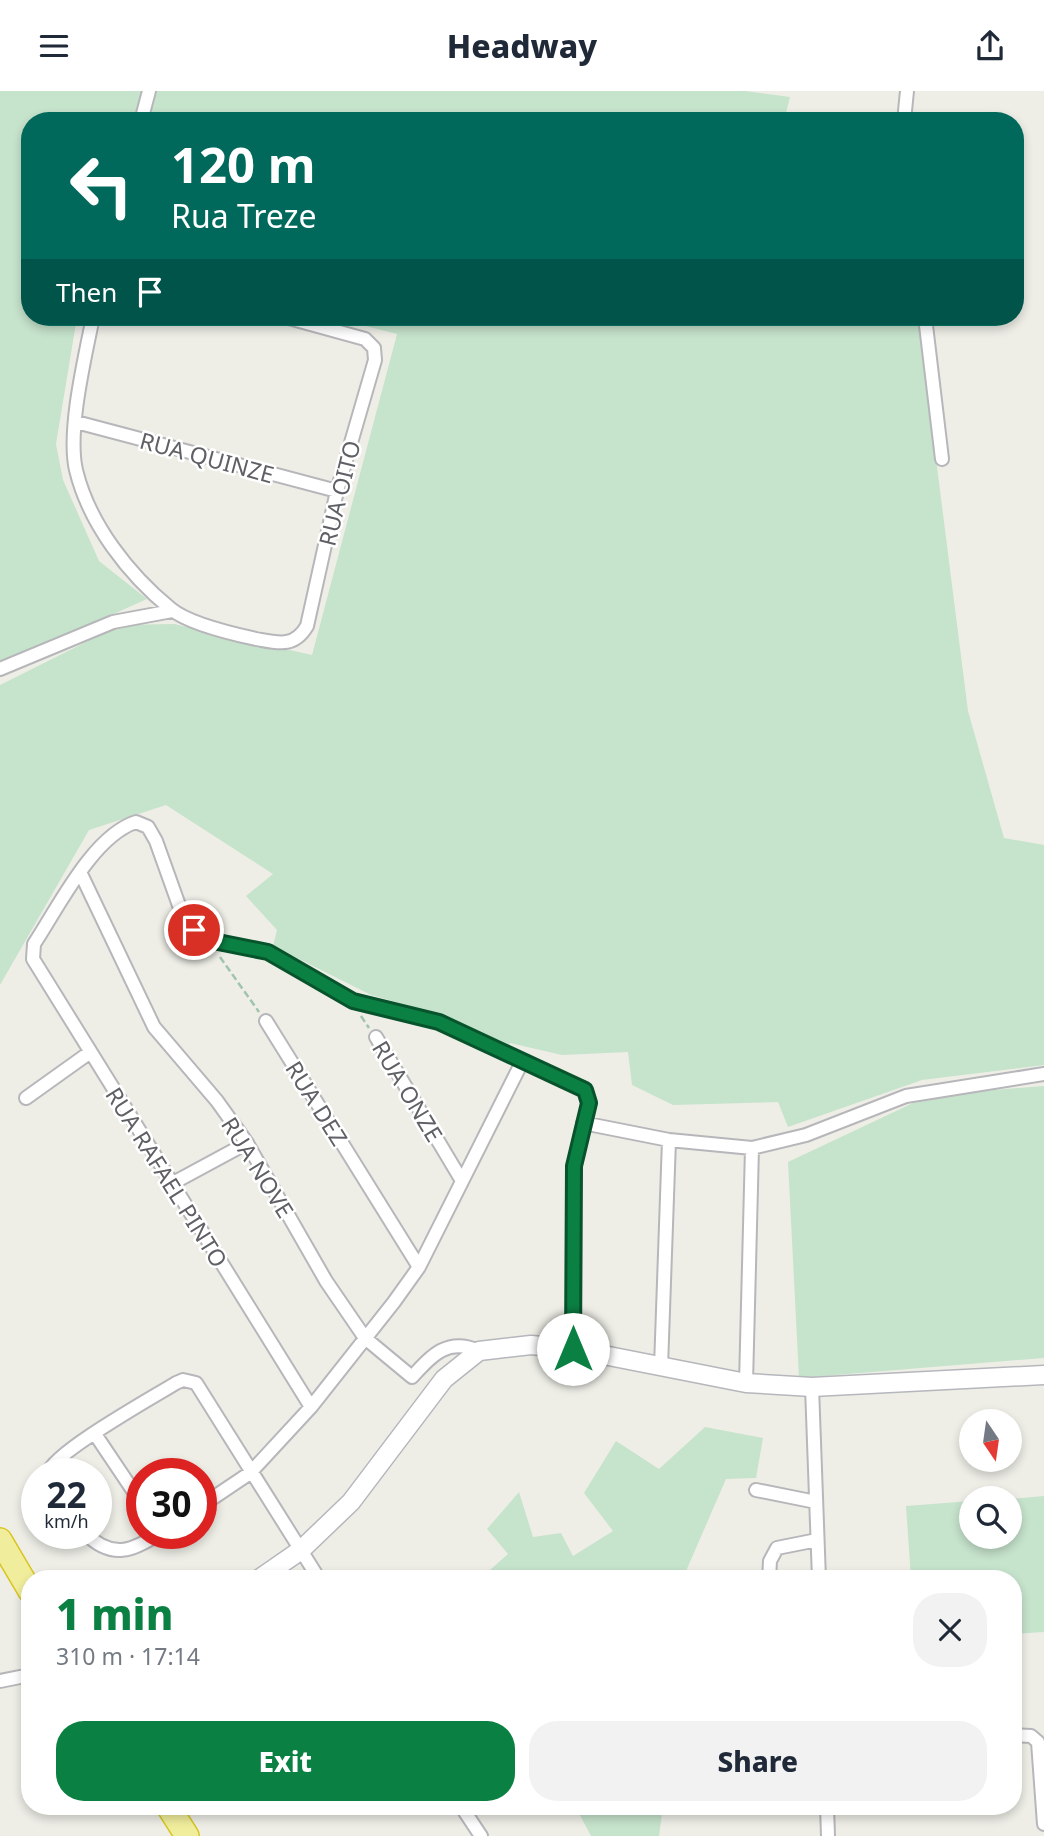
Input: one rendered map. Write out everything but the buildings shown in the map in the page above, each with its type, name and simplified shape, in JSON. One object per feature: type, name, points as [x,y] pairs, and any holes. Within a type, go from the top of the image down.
[{"type":"highway","points":[[1,1542],[21,1576]]},
{"type":"highway","points":[[174,1815],[187,1836]]},
{"type":"street","points":[[143,112],[149,91]]},
{"type":"street","points":[[905,112],[907,91]]},
{"type":"street","points":[[92,326],[76,422],[76,470],[97,524],[117,554],[172,611]]},
{"type":"street","name":"RUA OITO","points":[[172,611],[238,635],[282,644],[294,641],[307,626],[337,491],[375,361],[374,348],[365,339],[318,326]]},
{"type":"street","points":[[926,326],[942,459]]},
{"type":"street","name":"RUA QUINZE","points":[[76,422],[337,491]]},
{"type":"street","points":[[0,669],[102,626],[172,611]]},
{"type":"street","points":[[81,874],[102,843],[121,827],[136,823],[148,827],[156,841],[181,911],[194,930],[213,941],[268,952],[353,1001],[439,1022],[522,1062],[579,1085],[588,1096],[589,1103],[574,1166],[573,1349]]},
{"type":"street","name":"RUA RAFAEL PINTO","points":[[81,874],[34,944],[32,952],[37,968],[311,1407]]},
{"type":"street","name":"RUA NOVE","points":[[81,874],[154,1027],[217,1101],[247,1143],[326,1281],[365,1338],[412,1377],[434,1352],[451,1345],[467,1346],[479,1351]]},
{"type":"street","name":"RUA DEZ","points":[[265,1021],[419,1267]]},
{"type":"street","name":"RUA ONZE","points":[[376,1037],[462,1181]]},
{"type":"street","points":[[26,1098],[89,1053]]},
{"type":"street","points":[[217,1495],[250,1473],[311,1407],[419,1267],[522,1062]]},
{"type":"street","points":[[583,1123],[669,1140],[752,1148],[806,1135],[906,1096],[1044,1074]]},
{"type":"street","points":[[661,1367],[669,1140]]},
{"type":"street","points":[[173,1183],[247,1143]]},
{"type":"street","points":[[746,1383],[752,1148]]},
{"type":"street","points":[[272,1570],[301,1550],[351,1502],[444,1379],[479,1351],[531,1345],[573,1349],[746,1383],[812,1387],[1044,1375]]},
{"type":"street","points":[[64,1458],[95,1434],[176,1383],[183,1380],[195,1383],[313,1570]]},
{"type":"street","points":[[812,1387],[819,1570]]},
{"type":"street","points":[[95,1434],[126,1480]]},
{"type":"street","points":[[756,1490],[816,1502]]},
{"type":"street","points":[[770,1570],[770,1561],[777,1548],[817,1540]]},
{"type":"street","points":[[112,1548],[121,1551],[130,1549]]},
{"type":"street","points":[[0,1681],[21,1677]]},
{"type":"street","points":[[1022,1736],[1031,1736],[1038,1742],[1041,1753],[1044,1824]]},
{"type":"street","points":[[467,1815],[481,1836]]},
{"type":"street","points":[[827,1815],[828,1836]]},
{"type":"path","points":[[213,941],[223,962],[265,1021]]},
{"type":"path","name":"RUA ONZE","points":[[353,1001],[376,1037]]},
{"type":"green space","points":[[0,91],[745,91],[790,97],[786,112],[21,112],[21,326],[76,326],[56,444],[63,480],[99,561],[147,599],[0,665]]},
{"type":"green space","points":[[365,326],[919,326],[968,711],[1004,838],[1044,845],[1044,1065],[922,1080],[788,1127],[778,1102],[673,1105],[632,1085],[628,1052],[562,1055],[510,1043],[505,1053],[442,1015],[371,995],[273,946],[277,930],[246,896],[273,874],[166,805],[89,830],[0,985],[0,685],[120,625],[174,624],[312,655],[397,334]]},
{"type":"green space","points":[[1044,1086],[1044,1358],[799,1378],[788,1162],[930,1095]]},
{"type":"green space","points":[[705,1427],[763,1438],[756,1478],[726,1479],[686,1570],[490,1570],[508,1554],[487,1529],[519,1492],[533,1537],[561,1533],[573,1556],[613,1531],[584,1493],[616,1441],[659,1469]]},
{"type":"green space","points":[[1044,1496],[1044,1632],[1022,1633],[1022,1570],[910,1570],[906,1506],[959,1502],[959,1549],[1022,1549],[1022,1498]]},
{"type":"green space","points":[[580,1815],[662,1815],[659,1836],[591,1836]]},
{"type":"route","points":[[194,930],[213,941],[268,952],[353,1001],[439,1022],[585,1090],[589,1103],[574,1166],[573,1349]]}]
